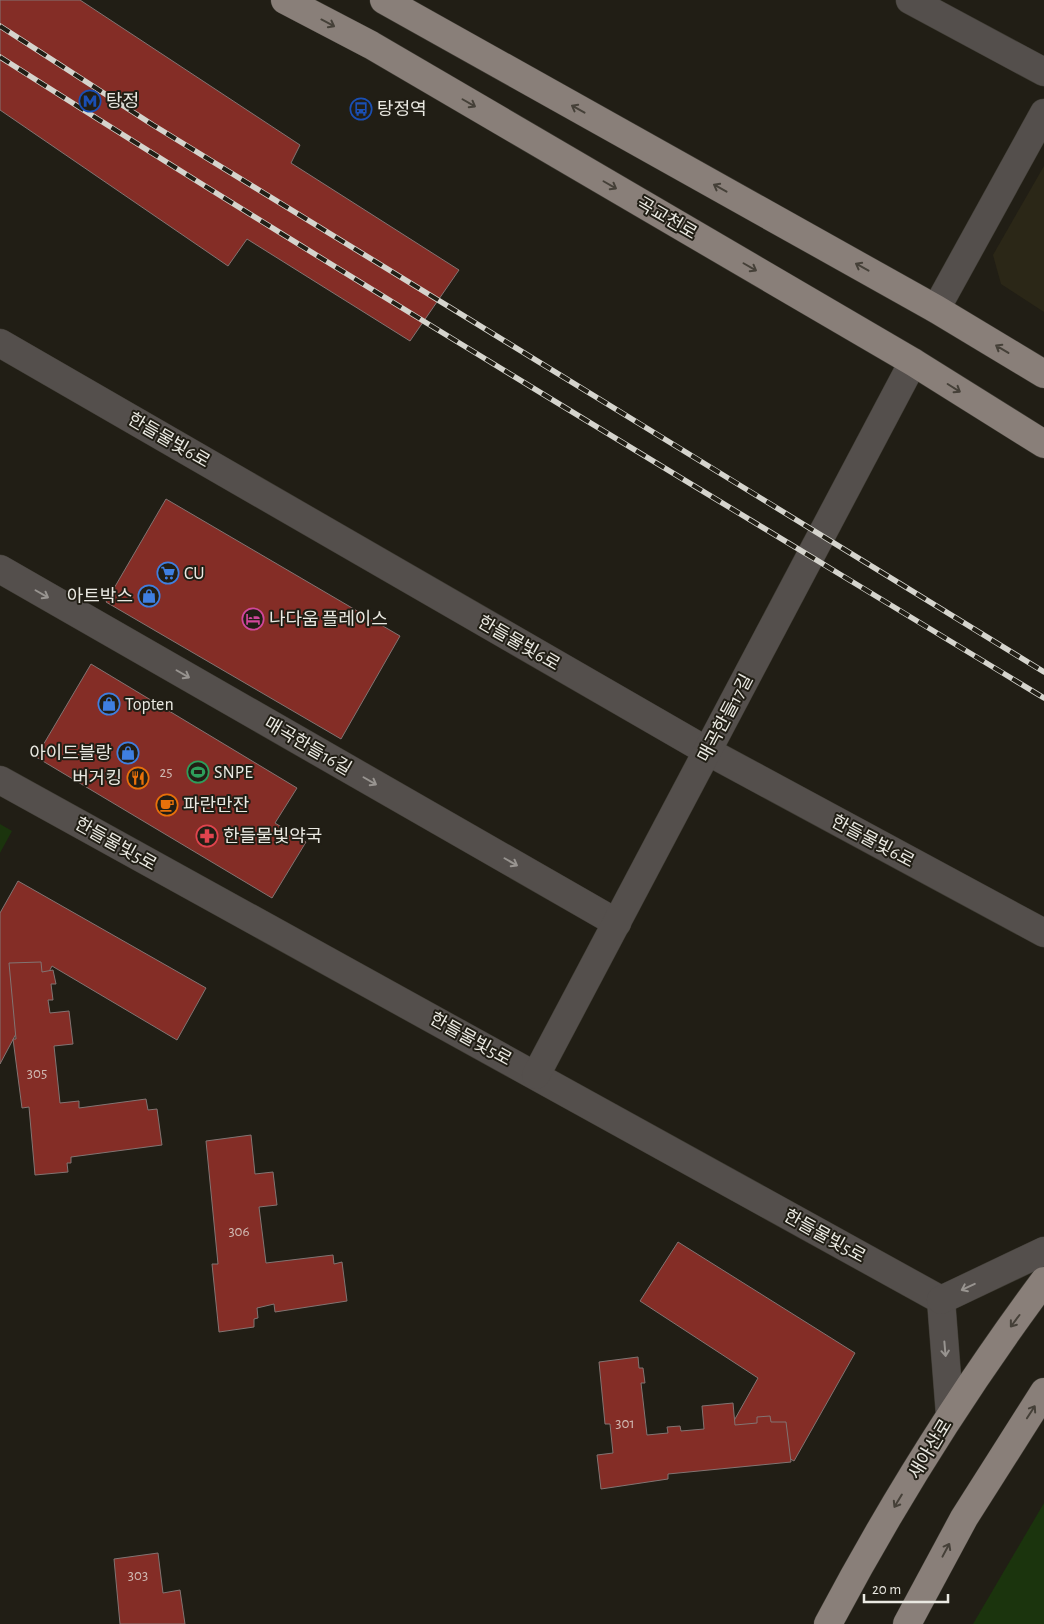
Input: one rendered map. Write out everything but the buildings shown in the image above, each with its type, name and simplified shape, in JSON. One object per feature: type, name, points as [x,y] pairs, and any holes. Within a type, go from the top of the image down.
[{"type":"main road","name":"곡교천로","points":[[285,0],[371,45],[913,362],[1044,444]]},
{"type":"main road","points":[[384,0],[936,309],[1044,374]]},
{"type":"main road","name":"새아산로","points":[[828,1624],[863,1559],[950,1415],[1044,1282]]},
{"type":"main road","points":[[907,1624],[964,1518],[1044,1392]]},
{"type":"street","points":[[910,0],[1044,72]]},
{"type":"street","points":[[936,309],[1044,113]]},
{"type":"street","name":"한들물빛6로","points":[[0,343],[707,752],[1044,933]]},
{"type":"street","name":"매곡한들17길","points":[[536,1075],[913,362]]},
{"type":"street","name":"매곡한들16길","points":[[0,569],[617,923]]},
{"type":"street","name":"한들물빛5로","points":[[0,780],[941,1300]]},
{"type":"street","points":[[950,1415],[941,1300],[1044,1251]]},
{"type":"shaded area","points":[[1044,166],[1044,312],[1001,284],[993,255]]},
{"type":"green space","points":[[0,824],[12,831],[0,853]]},
{"type":"green space","points":[[1044,1503],[1044,1624],[973,1624]]},
{"type":"railway","points":[[0,26],[153,125],[1044,672]]},
{"type":"railway","points":[[0,57],[389,300],[1044,698]]},
{"type":"place","name":"탕정","points":[[90,101]]},
{"type":"place","name":"탕정역","points":[[361,109]]},
{"type":"place","name":"CU","points":[[168,573]]},
{"type":"place","name":"아트박스","points":[[149,596]]},
{"type":"place","name":"나다움 플레이스","points":[[253,619]]},
{"type":"place","name":"Topten","points":[[109,704]]},
{"type":"place","name":"아이드블랑","points":[[128,753]]},
{"type":"place","name":"SNPE","points":[[198,772]]},
{"type":"place","name":"버거킹","points":[[138,778]]},
{"type":"place","name":"파란만잔","points":[[167,805]]},
{"type":"place","name":"한들물빛약국","points":[[207,836]]}]
